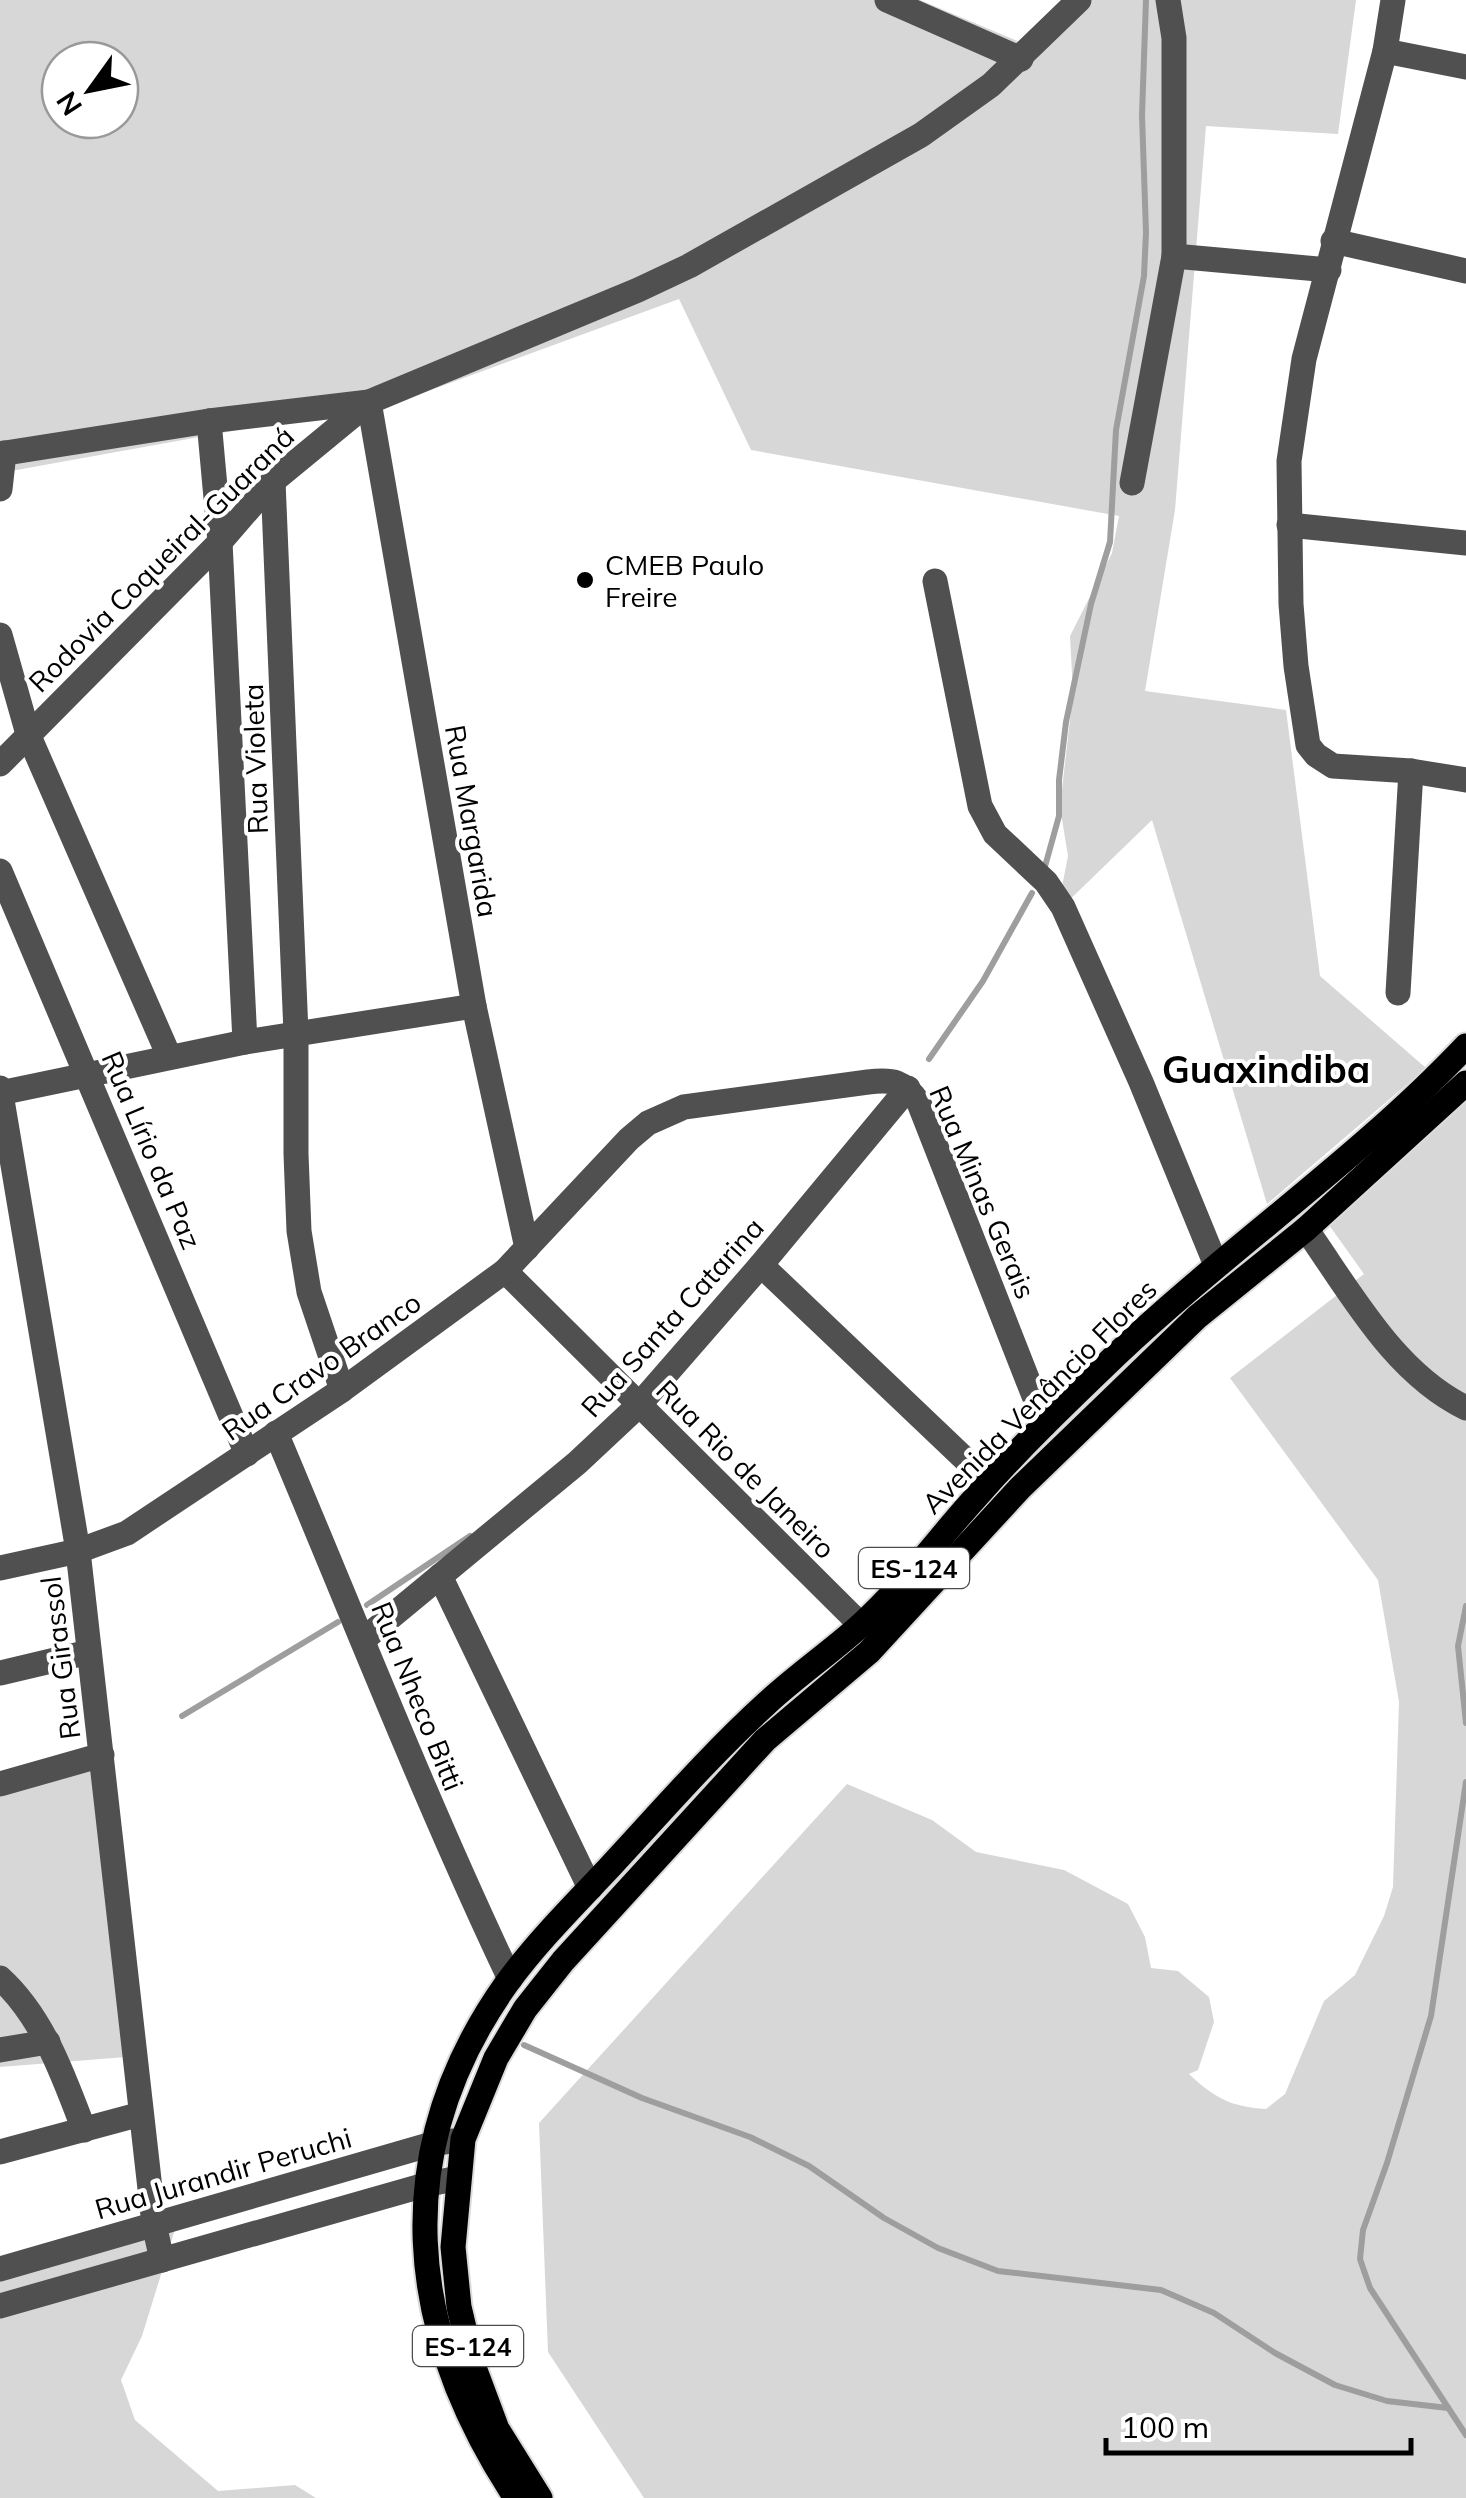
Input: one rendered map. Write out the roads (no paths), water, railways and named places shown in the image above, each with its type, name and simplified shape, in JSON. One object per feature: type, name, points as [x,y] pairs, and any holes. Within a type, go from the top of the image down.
[{"type":"main road","name":"Avenida Venâncio Flores","points":[[432,2144],[479,2027],[510,1979],[590,1888],[745,1724],[860,1626],[1045,1424],[1216,1265],[1412,1100],[1466,1046]]},
{"type":"main road","name":"Avenida Venâncio Flores","points":[[463,2139],[493,2066],[525,2009],[562,1961],[765,1740],[869,1652],[1020,1488],[1184,1328],[1306,1229],[1466,1082]]},
{"type":"main road","name":"ES-124","points":[[463,2139],[453,2248],[459,2307],[472,2362],[497,2430],[540,2498]]},
{"type":"main road","name":"ES-124","points":[[432,2144],[425,2184],[424,2238],[431,2300],[456,2388],[483,2445],[516,2498]]},
{"type":"street","points":[[887,0],[1021,59]]},
{"type":"street","points":[[0,488],[2,453],[210,421],[369,402],[638,290],[689,266],[921,136],[1021,59],[1079,0]]},
{"type":"street","points":[[1132,484],[1174,256],[1174,57],[1168,0]]},
{"type":"street","points":[[1393,0],[1385,51],[1333,241],[1296,404],[1289,460],[1296,666],[1308,744],[1316,756],[1333,766],[1412,771],[1466,780]]},
{"type":"street","points":[[1385,51],[1466,67]]},
{"type":"street","points":[[1333,241],[1466,270]]},
{"type":"street","points":[[1174,256],[1329,270]]},
{"type":"street","name":"Rodovia Coqueiral-Guaraná","points":[[0,764],[220,542],[273,482],[369,402]]},
{"type":"street","name":"Rua Margarida","points":[[369,402],[474,1006],[527,1248]]},
{"type":"street","name":"Rua Violeta","points":[[210,421],[220,542],[245,1042]]},
{"type":"street","name":"Rua Violeta","points":[[273,482],[302,1265],[342,1390]]},
{"type":"street","points":[[1290,524],[1466,543]]},
{"type":"street","points":[[935,581],[980,806],[995,834],[1046,882],[1063,907],[1142,1082],[1216,1265]]},
{"type":"street","points":[[0,635],[28,734],[169,1056]]},
{"type":"street","points":[[1398,992],[1412,771]]},
{"type":"street","name":"Rua Lírio da Paz","points":[[0,871],[247,1454]]},
{"type":"street","points":[[0,1091],[245,1042],[474,1006]]},
{"type":"street","name":"Rua Minas Gerais","points":[[629,1139],[648,1123],[684,1107],[892,1079],[908,1088],[937,1145],[1045,1424]]},
{"type":"street","name":"Rua Santa Catarina","points":[[364,1639],[577,1464],[640,1405],[908,1088]]},
{"type":"street","name":"Rua Girassol","points":[[0,1091],[78,1551],[154,2224],[162,2260]]},
{"type":"street","name":"Rua Cravo Branco","points":[[0,1568],[78,1551],[127,1533],[342,1390],[505,1271],[629,1139]]},
{"type":"street","points":[[1306,1229],[1375,1326],[1412,1370],[1443,1396],[1466,1408]]},
{"type":"street","points":[[761,1266],[989,1482]]},
{"type":"street","name":"Rua Rio de Janeiro","points":[[505,1271],[860,1626]]},
{"type":"street","name":"Rua Nheco Bitti","points":[[276,1433],[364,1639],[418,1780],[510,1979]]},
{"type":"street","points":[[440,1576],[590,1888]]},
{"type":"street","points":[[0,1673],[89,1652]]},
{"type":"street","points":[[0,1784],[102,1756]]},
{"type":"street","points":[[0,1978],[48,2042],[84,2130]]},
{"type":"street","points":[[0,2050],[48,2042]]},
{"type":"street","points":[[0,2152],[141,2114]]},
{"type":"street","name":"Rua Jurandir Peruchi","points":[[0,2269],[432,2144],[463,2139]]},
{"type":"street","points":[[0,2306],[425,2184],[458,2178]]},
{"type":"waterway","points":[[1044,870],[1059,816],[1066,722],[1091,604],[1110,542],[1116,430],[1144,276],[1142,115],[1146,0]]},
{"type":"waterway","points":[[929,1059],[983,981],[1032,893]]},
{"type":"waterway","points":[[367,1605],[470,1536]]},
{"type":"waterway","points":[[1466,1606],[1458,1646],[1466,1723]]},
{"type":"waterway","points":[[182,1716],[338,1622]]},
{"type":"waterway","points":[[1466,1782],[1431,2016],[1363,2230],[1360,2259],[1370,2288],[1466,2435]]},
{"type":"waterway","points":[[524,2045],[642,2098],[750,2137],[809,2166],[884,2218],[938,2248],[998,2271],[1161,2290],[1214,2313],[1275,2353],[1335,2385],[1387,2401],[1448,2408]]},
{"type":"place","name":"CMEB Paulo Freire","points":[[585,580]]},
{"type":"district","name":"Guaxindiba","points":[[1266,1069]]}]
